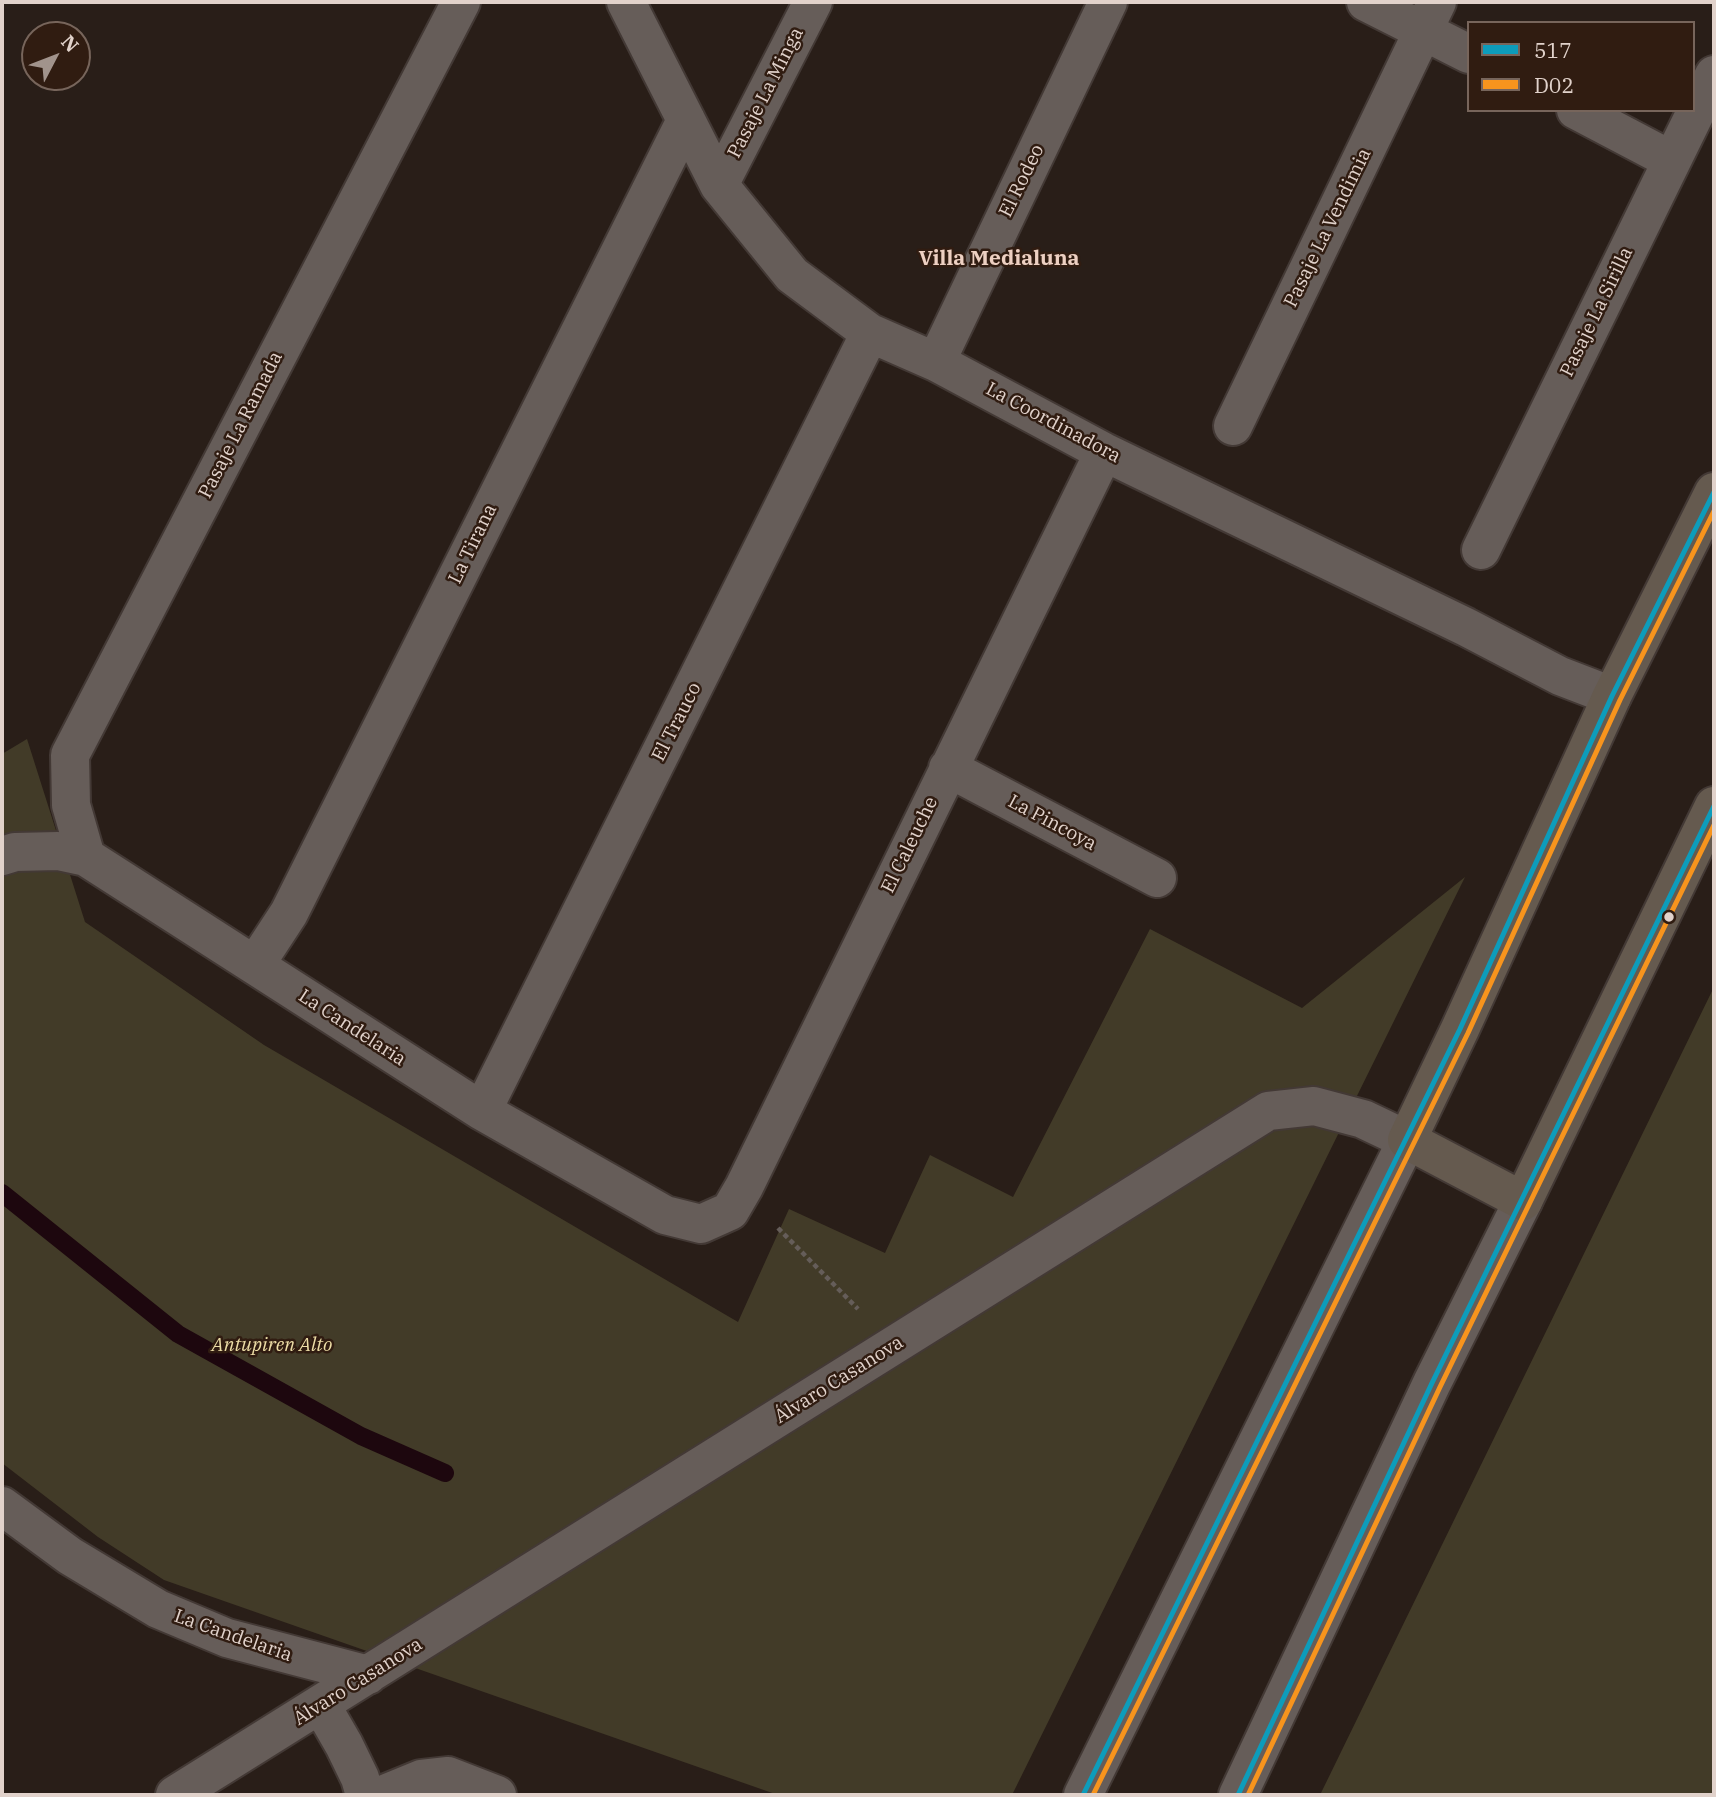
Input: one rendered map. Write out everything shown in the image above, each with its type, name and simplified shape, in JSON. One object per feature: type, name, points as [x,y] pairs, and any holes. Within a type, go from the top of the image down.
[{"type":"main road","points":[[1406,1140],[1461,1029],[1612,696],[1714,492]]},
{"type":"main road","points":[[1523,1200],[1714,806]]},
{"type":"main road","name":"Álvaro Casanova","points":[[1406,1140],[1523,1200]]},
{"type":"street","name":"Pasaje La Ramada","points":[[86,857],[71,804],[70,755],[461,2]]},
{"type":"street","name":"La Coordinadora","points":[[626,2],[719,185],[792,275],[870,333],[936,362],[1104,452],[1466,626],[1560,676],[1612,696]]},
{"type":"street","name":"Pasaje La Minga","points":[[719,185],[813,2]]},
{"type":"street","name":"El Rodeo","points":[[936,362],[1108,2]]},
{"type":"street","points":[[1366,2],[1430,16],[1468,53]]},
{"type":"street","name":"Pasaje La Vendimia","points":[[1233,426],[1430,16]]},
{"type":"street","name":"Pasaje La Sirilla","points":[[1481,550],[1714,75]]},
{"type":"street","points":[[1580,112],[1671,160]]},
{"type":"street","name":"La Tirana","points":[[255,965],[289,913],[633,221],[686,120]]},
{"type":"street","name":"El Trauco","points":[[482,1111],[870,333]]},
{"type":"street","name":"El Caleuche","points":[[701,1224],[730,1211],[744,1187],[1104,452]]},
{"type":"street","name":"La Pincoya","points":[[948,768],[1157,878]]},
{"type":"street","name":"La Candelaria","points":[[2,856],[15,852],[58,851],[86,857],[482,1111],[665,1215],[701,1224]]},
{"type":"street","name":"Álvaro Casanova","points":[[175,1795],[1268,1111],[1314,1106],[1363,1119],[1406,1140]]},
{"type":"street","points":[[1083,1795],[1406,1140]]},
{"type":"street","points":[[1238,1795],[1432,1383],[1523,1200]]},
{"type":"street","name":"La Candelaria","points":[[2,1506],[70,1556],[158,1609],[227,1638],[368,1675]]},
{"type":"street","points":[[321,1705],[344,1745],[365,1795]]},
{"type":"street","points":[[382,1795],[421,1779],[448,1776],[497,1795]]},
{"type":"path","points":[[772,1222],[895,1345]]},
{"type":"green space","name":"Antupiren Alto","points":[[27,739],[85,922],[264,1045],[738,1322],[789,1209],[885,1253],[930,1155],[1013,1197],[1150,929],[1302,1008],[1465,877],[1012,1795],[778,1795],[164,1580],[98,1537],[2,1463],[2,754]]},
{"type":"green space","points":[[1714,987],[1714,1795],[1320,1795]]},
{"type":"waterway","points":[[2,1193],[178,1334],[361,1436],[445,1473]]},
{"type":"transit line","name":"517","points":[[1083,1795],[1460,1029],[1612,696],[1714,492]]},
{"type":"transit line","name":"D02","points":[[1093,1795],[1468,1033],[1620,700],[1714,511]]},
{"type":"transit line","name":"517","points":[[1238,1795],[1432,1383],[1714,806]]},
{"type":"transit line","name":"D02","points":[[1248,1795],[1440,1387],[1714,825]]},
{"type":"district","name":"Villa Medialuna","points":[[999,259]]}]
